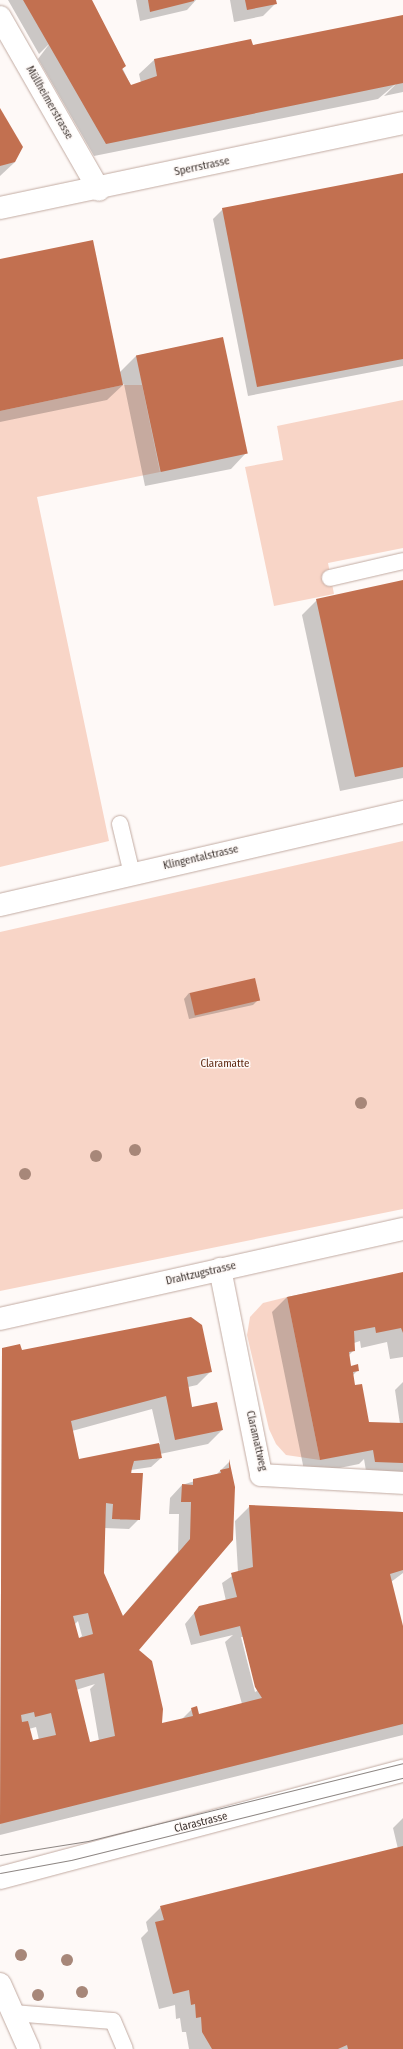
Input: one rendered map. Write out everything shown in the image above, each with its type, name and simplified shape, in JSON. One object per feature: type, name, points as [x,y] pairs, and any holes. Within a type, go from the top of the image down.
[{"type":"street","name":"Müllheimerstrasse","points":[[0,17],[99,190]]},
{"type":"street","name":"Sperrstrasse","points":[[0,208],[99,190],[403,123]]},
{"type":"street","name":"Klingentalstrasse","points":[[0,905],[403,812]]},
{"type":"street","name":"Drahtzugstrasse","points":[[0,1320],[403,1229]]},
{"type":"street","name":"Claramattweg","points":[[220,1270],[261,1475],[403,1483]]},
{"type":"street","name":"Clarastrasse","points":[[0,1878],[403,1771]]},
{"type":"street","points":[[0,1984],[29,2049]]},
{"type":"lane","points":[[330,578],[403,561]]},
{"type":"lane","points":[[120,824],[132,874]]},
{"type":"lane","points":[[13,2013],[113,2021],[125,2049]]},
{"type":"green space","points":[[123,385],[142,385],[160,472],[37,497],[109,841],[0,867],[0,411]]},
{"type":"green space","points":[[403,400],[403,548],[328,563],[334,594],[274,606],[245,467],[283,460],[277,426]]},
{"type":"green space","name":"Claramatte","points":[[403,841],[403,1209],[0,1291],[0,932]]},
{"type":"green space","points":[[287,1297],[320,1460],[286,1455],[276,1444],[269,1429],[247,1335],[250,1317],[263,1303]]},
{"type":"building","points":[[23,0],[92,0],[126,66],[122,69],[131,85],[157,76],[154,59],[251,39],[253,45],[403,15],[403,83],[106,144]]},
{"type":"building","points":[[148,0],[194,0],[194,1],[150,12]]},
{"type":"building","points":[[245,0],[276,0],[277,4],[247,10]]},
{"type":"building","points":[[0,108],[23,147],[15,162],[0,166]]},
{"type":"building","points":[[403,173],[403,359],[257,387],[222,208]]},
{"type":"building","points":[[93,240],[123,385],[0,411],[0,259]]},
{"type":"building","points":[[223,337],[248,453],[161,472],[136,356]]},
{"type":"building","points":[[403,580],[403,767],[355,777],[316,599]]},
{"type":"building","points":[[255,978],[260,1000],[195,1015],[190,993]]},
{"type":"building","points":[[403,1272],[403,1333],[401,1328],[376,1333],[375,1327],[354,1331],[355,1351],[349,1352],[351,1366],[358,1364],[359,1371],[353,1372],[355,1385],[362,1384],[369,1422],[403,1423],[403,1463],[375,1462],[373,1450],[320,1460],[287,1297]]},
{"type":"building","points":[[191,1317],[202,1325],[212,1372],[187,1377],[192,1407],[217,1402],[223,1430],[175,1440],[166,1396],[71,1421],[79,1459],[159,1443],[162,1458],[134,1461],[132,1468],[131,1473],[143,1473],[140,1520],[112,1519],[113,1504],[106,1503],[104,1573],[123,1616],[190,1539],[191,1502],[181,1502],[182,1484],[193,1485],[193,1479],[221,1473],[220,1470],[229,1468],[229,1459],[235,1487],[233,1540],[139,1650],[152,1661],[163,1709],[162,1723],[193,1716],[191,1708],[197,1706],[199,1714],[262,1698],[255,1687],[240,1626],[200,1636],[194,1613],[199,1606],[237,1597],[231,1573],[253,1567],[249,1505],[403,1512],[403,1570],[390,1574],[403,1626],[403,1724],[0,1824],[2,1348],[20,1344],[22,1350]],"holes":[[[88,1613],[93,1634],[79,1638],[73,1616]],[[104,1673],[115,1736],[90,1742],[75,1680]],[[34,1712],[35,1717],[51,1713],[56,1735],[33,1740],[28,1721],[22,1722],[21,1715]]]},
{"type":"building","points":[[403,1846],[403,2049],[348,2049],[347,2045],[338,2049],[212,2049],[202,2032],[201,2017],[196,2018],[195,2004],[191,2005],[189,1990],[173,1994],[155,1922],[164,1920],[160,1906]]},
{"type":"tram line","points":[[0,1855],[88,1841],[403,1763]]},
{"type":"tram line","points":[[0,1873],[71,1860],[403,1778]]}]
